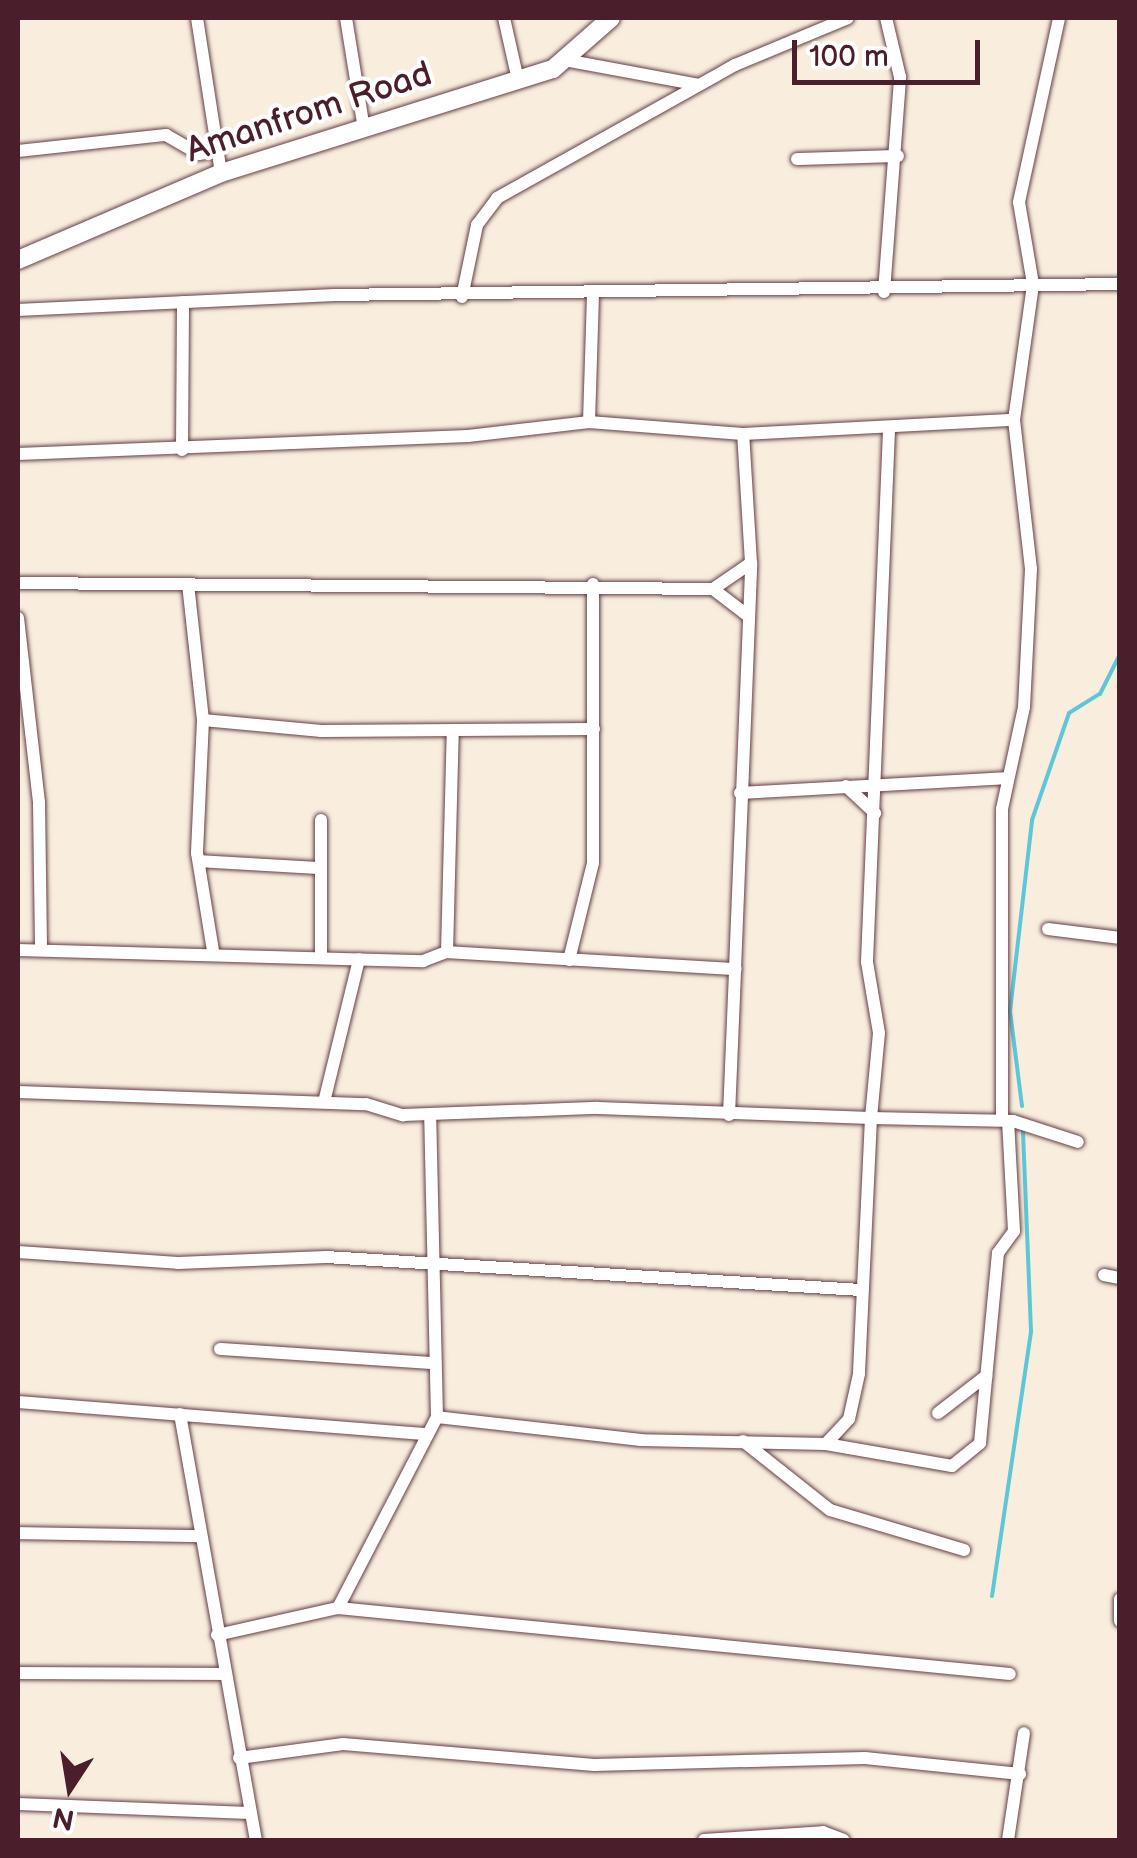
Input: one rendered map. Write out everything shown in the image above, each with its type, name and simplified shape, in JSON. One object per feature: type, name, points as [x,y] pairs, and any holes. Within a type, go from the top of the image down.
[{"type":"street","points":[[197,18],[221,173]]},
{"type":"street","points":[[346,18],[364,128]]},
{"type":"street","points":[[504,18],[518,80]]},
{"type":"street","name":"Amanfrom Road","points":[[18,260],[221,173],[570,61],[611,18]]},
{"type":"street","points":[[462,296],[490,203],[699,84],[848,18]]},
{"type":"street","points":[[884,292],[898,156],[898,51],[886,18]]},
{"type":"street","points":[[437,1417],[743,1442],[826,1444],[939,1465],[968,1459],[986,1422],[986,1376],[998,1253],[1014,1231],[1005,1120],[1006,778],[1024,707],[1031,569],[1014,420],[1032,284],[1019,202],[1059,18]]},
{"type":"street","points":[[570,61],[699,84]]},
{"type":"street","points":[[18,151],[175,135],[199,154],[218,151]]},
{"type":"street","points":[[797,159],[898,156]]},
{"type":"street","points":[[18,310],[183,302],[884,292],[1120,284]]},
{"type":"street","points":[[589,422],[592,297]]},
{"type":"street","points":[[182,450],[183,302]]},
{"type":"street","points":[[18,454],[182,450],[589,422],[742,434],[889,430],[1014,420]]},
{"type":"street","points":[[826,1444],[855,1396],[871,1118],[889,430]]},
{"type":"street","points":[[729,1115],[751,563],[742,434]]},
{"type":"street","points":[[713,589],[751,563]]},
{"type":"street","points":[[18,583],[593,584],[713,589],[747,615]]},
{"type":"street","points":[[188,584],[203,720],[199,861],[212,950]]},
{"type":"street","points":[[568,960],[593,863],[593,584]]},
{"type":"street","points":[[18,618],[39,802],[41,948]]},
{"type":"street","points":[[203,720],[453,730],[594,730]]},
{"type":"street","points":[[447,952],[453,730]]},
{"type":"street","points":[[740,793],[846,786],[877,779],[1006,778]]},
{"type":"street","points":[[846,786],[876,813]]},
{"type":"street","points":[[320,955],[316,868],[321,820]]},
{"type":"street","points":[[199,861],[316,868]]},
{"type":"street","points":[[1048,929],[1120,938]]},
{"type":"street","points":[[18,950],[212,950],[423,962],[447,952],[734,969]]},
{"type":"street","points":[[324,1102],[359,959]]},
{"type":"street","points":[[18,1092],[324,1102],[430,1114],[1005,1120],[1078,1142]]},
{"type":"street","points":[[338,1608],[437,1417],[430,1114]]},
{"type":"street","points":[[18,1252],[432,1264],[861,1290]]},
{"type":"street","points":[[1104,1275],[1120,1278]]},
{"type":"street","points":[[220,1350],[434,1363]]},
{"type":"street","points":[[938,1413],[986,1376]]},
{"type":"street","points":[[18,1402],[426,1434]]},
{"type":"street","points":[[180,1414],[198,1536],[256,1840]]},
{"type":"street","points":[[743,1442],[830,1510],[964,1550]]},
{"type":"street","points":[[18,1533],[198,1536]]},
{"type":"street","points":[[1120,1599],[1120,1621]]},
{"type":"street","points":[[217,1635],[338,1608],[1010,1674]]},
{"type":"street","points":[[18,1673],[225,1674]]},
{"type":"street","points":[[1008,1840],[1024,1733]]},
{"type":"street","points":[[239,1758],[343,1744],[594,1765],[865,1758],[1020,1774]]},
{"type":"street","points":[[18,1804],[250,1812]]},
{"type":"street","points":[[704,1840],[823,1832],[844,1840]]},
{"type":"waterway","points":[[1022,1106],[1010,1011],[1032,820],[1069,713],[1100,694],[1120,654]]},
{"type":"waterway","points":[[992,1596],[1031,1331],[1023,1130]]}]
